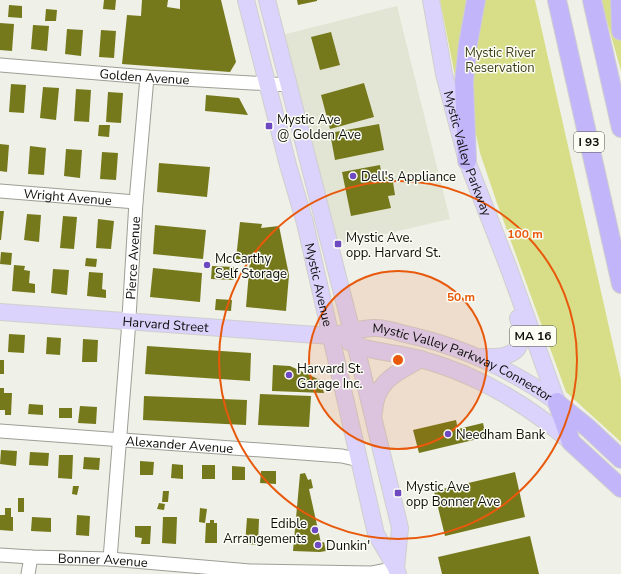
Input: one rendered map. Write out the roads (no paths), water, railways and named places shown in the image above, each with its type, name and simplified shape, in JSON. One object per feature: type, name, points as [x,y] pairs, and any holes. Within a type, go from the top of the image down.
[{"type":"highway","points":[[467,161],[464,82],[468,44],[476,0]]},
{"type":"highway","name":"I 93","points":[[558,0],[621,284]]},
{"type":"highway","name":"I 93","points":[[592,0],[621,128]]},
{"type":"highway","points":[[620,0],[621,31]]},
{"type":"highway","name":"Mystic Valley Parkway","points":[[557,402],[571,442],[621,488]]},
{"type":"highway","name":"Mystic Valley Parkway Connector","points":[[557,402],[588,428],[621,459]]},
{"type":"main road","name":"Mystic Avenue","points":[[246,0],[290,172],[305,223],[376,534],[397,571]]},
{"type":"main road","name":"Mystic Avenue","points":[[267,0],[354,338],[400,528],[397,571]]},
{"type":"main road","name":"Mystic Valley Parkway","points":[[432,0],[444,74],[467,161],[509,269],[557,402]]},
{"type":"main road","points":[[478,357],[500,357],[508,355],[514,351],[522,337],[522,328],[514,308],[509,269]]},
{"type":"main road","name":"Harvard Street","points":[[0,312],[354,338]]},
{"type":"main road","name":"Mystic Valley Parkway Connector","points":[[557,402],[527,382],[478,357],[435,342],[391,330],[373,328],[354,338],[369,349],[421,359],[464,375],[499,392],[542,419],[571,442]]},
{"type":"main road","points":[[373,417],[374,403],[382,385],[393,375],[421,359]]},
{"type":"street","name":"Golden Avenue","points":[[0,65],[147,77],[289,85]]},
{"type":"street","name":"Pierce Avenue","points":[[110,558],[129,321],[136,202],[147,77]]},
{"type":"street","name":"Wright Avenue","points":[[0,191],[136,202]]},
{"type":"street","name":"Alexander Avenue","points":[[0,431],[342,456],[359,460]]},
{"type":"street","name":"Bonner Avenue","points":[[0,555],[110,558],[250,571],[371,573],[397,571]]},
{"type":"street","points":[[28,574],[31,557]]},
{"type":"place","name":"Mystic Ave @ Golden Ave","points":[[269,126]]},
{"type":"place","name":"Dell's Appliance","points":[[353,176]]},
{"type":"place","name":"Mystic Ave. opp. Harvard St.","points":[[338,244]]},
{"type":"place","name":"McCarthy Self Storage","points":[[207,265]]},
{"type":"place","name":"Harvard St. Garage Inc.","points":[[289,375]]},
{"type":"place","name":"Needham Bank","points":[[448,434]]},
{"type":"place","name":"Mystic Ave opp Bonner Ave","points":[[398,493]]},
{"type":"place","name":"Edible Arrangements","points":[[315,530]]},
{"type":"place","name":"Dunkin'","points":[[318,545]]},
{"type":"park label","name":"Mystic River Reservation","points":[[500,60]]}]
